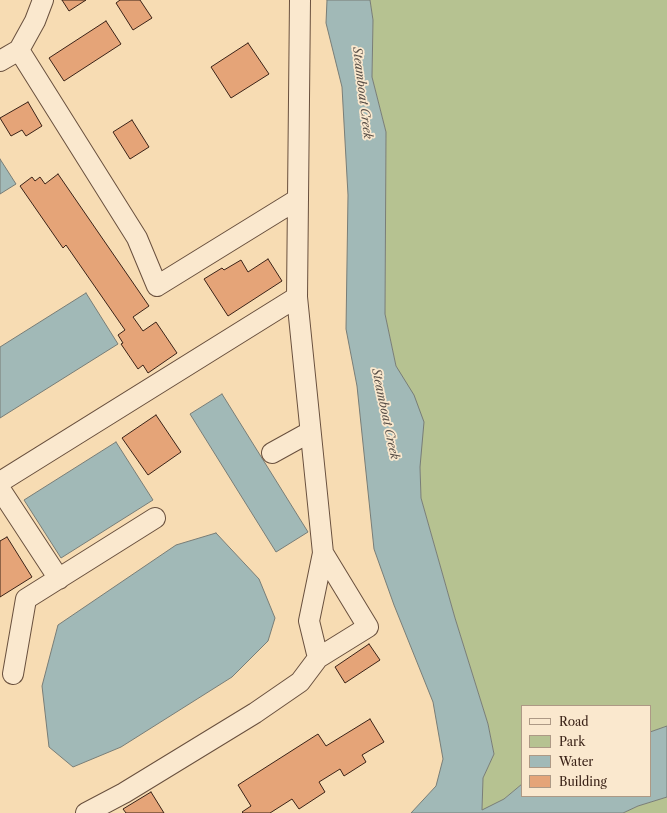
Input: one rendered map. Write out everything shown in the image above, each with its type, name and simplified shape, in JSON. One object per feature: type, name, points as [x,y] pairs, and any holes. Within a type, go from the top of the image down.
[{"type":"street","points":[[0,61],[19,50],[35,21],[43,0]]},
{"type":"street","points":[[300,0],[297,297],[323,553],[309,621],[318,658]]},
{"type":"street","points":[[19,50],[137,238],[157,286],[298,199]]},
{"type":"street","points":[[0,482],[297,297]]},
{"type":"street","points":[[272,453],[310,432]]},
{"type":"street","points":[[0,489],[59,579]]},
{"type":"street","points":[[13,674],[26,599],[155,518]]},
{"type":"street","points":[[86,813],[124,793],[255,713],[300,682],[318,658],[368,627],[323,553]]},
{"type":"green space","points":[[370,0],[667,0],[667,726],[651,732],[651,705],[521,705],[521,785],[504,799],[482,811],[483,778],[494,754],[488,724],[455,618],[421,498],[420,467],[385,314],[386,132],[372,77],[373,20]]},
{"type":"green space","points":[[667,797],[667,813],[623,813],[638,806]]},
{"type":"water","name":"Steamboat Creek","points":[[327,0],[370,0],[373,20],[372,77],[386,132],[385,314],[396,366],[414,395],[424,422],[420,467],[421,498],[455,618],[488,724],[494,754],[483,778],[482,810],[504,799],[521,785],[521,797],[651,797],[651,732],[667,726],[667,797],[638,806],[623,813],[411,813],[436,786],[443,759],[433,702],[394,605],[374,549],[357,386],[346,329],[348,195],[342,87],[326,23]]},
{"type":"water","points":[[0,159],[16,184],[0,194]]},
{"type":"water","points":[[86,293],[118,344],[0,418],[0,347]]},
{"type":"water","points":[[222,394],[308,532],[276,552],[190,414]]},
{"type":"water","points":[[116,442],[153,500],[61,558],[24,500]]},
{"type":"water","points":[[216,533],[259,579],[275,618],[268,641],[232,677],[121,747],[73,767],[49,747],[42,686],[58,625],[176,545]]},
{"type":"building","points":[[62,0],[86,0],[69,11]]},
{"type":"building","points":[[120,0],[140,0],[152,18],[133,30],[116,3]]},
{"type":"building","points":[[106,21],[121,44],[64,81],[49,58]]},
{"type":"building","points":[[248,43],[269,74],[231,98],[211,67]]},
{"type":"building","points":[[28,102],[42,126],[26,136],[22,130],[11,136],[0,118]]},
{"type":"building","points":[[132,120],[149,147],[130,159],[113,132]]},
{"type":"building","points":[[58,174],[149,306],[133,317],[143,331],[156,322],[177,353],[148,373],[143,365],[138,369],[121,344],[123,343],[118,335],[125,330],[66,245],[63,248],[20,186],[32,177],[35,181],[40,177],[45,184]]},
{"type":"building","points":[[268,259],[282,281],[228,316],[204,279],[222,268],[224,270],[241,260],[248,272]]},
{"type":"building","points":[[156,415],[181,452],[148,475],[122,438]]},
{"type":"building","points":[[7,537],[32,577],[0,597],[0,541]]},
{"type":"building","points":[[369,644],[380,660],[345,683],[335,667]]},
{"type":"building","points":[[370,719],[384,742],[362,755],[366,762],[344,776],[340,769],[319,782],[325,792],[299,809],[292,799],[270,813],[242,812],[251,806],[238,785],[318,734],[326,746]]},
{"type":"building","points":[[151,792],[164,813],[126,813],[123,809]]}]
